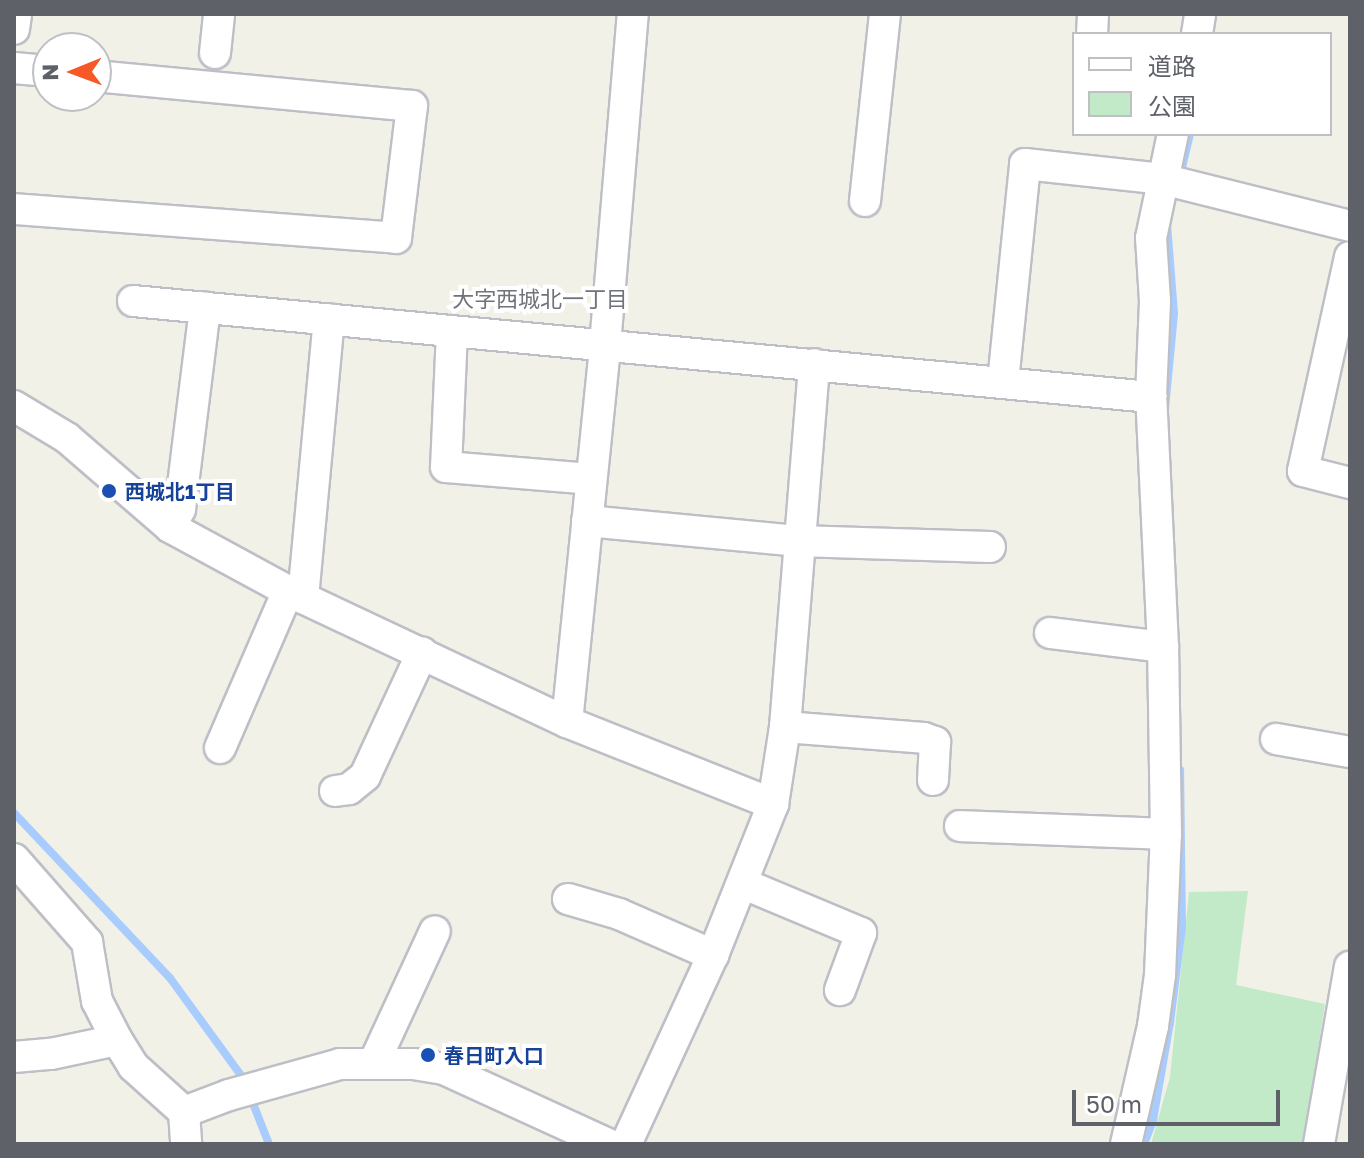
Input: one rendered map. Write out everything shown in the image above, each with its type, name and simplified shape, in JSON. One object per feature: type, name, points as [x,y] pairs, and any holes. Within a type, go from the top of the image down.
[{"type":"street","points":[[14,29],[16,14]]},
{"type":"street","points":[[215,53],[219,14]]},
{"type":"street","points":[[567,722],[605,345],[633,14]]},
{"type":"street","points":[[865,201],[885,14]]},
{"type":"street","points":[[14,209],[396,238],[412,106],[112,78]]},
{"type":"street","points":[[1126,1144],[1153,1026],[1160,975],[1166,834],[1163,647],[1151,397],[1155,301],[1151,238],[1173,136]]},
{"type":"street","points":[[1003,382],[1025,164],[1162,179],[1350,226]]},
{"type":"street","points":[[1350,257],[1303,471],[1350,483]]},
{"type":"street","points":[[133,301],[1151,397]]},
{"type":"street","points":[[170,527],[180,509],[205,308]]},
{"type":"street","points":[[220,748],[295,594],[329,319]]},
{"type":"street","points":[[452,331],[446,467],[591,479]]},
{"type":"street","points":[[626,1144],[744,884],[773,804],[785,727],[797,541],[814,364]]},
{"type":"street","points":[[14,406],[67,438],[170,527],[295,594],[567,722],[773,804]]},
{"type":"street","points":[[587,521],[797,541],[990,547]]},
{"type":"street","points":[[1050,633],[1163,647]]},
{"type":"street","points":[[335,791],[349,789],[365,776],[422,653]]},
{"type":"street","points":[[785,727],[924,738],[935,742],[933,780]]},
{"type":"street","points":[[1276,739],[1350,752]]},
{"type":"street","points":[[960,826],[1166,834]]},
{"type":"street","points":[[14,859],[87,942],[97,1001],[133,1066],[184,1112],[186,1144]]},
{"type":"street","points":[[744,884],[861,933],[840,990]]},
{"type":"street","points":[[568,899],[619,914],[713,955]]},
{"type":"street","points":[[374,1063],[435,931]]},
{"type":"street","points":[[1319,1144],[1350,967]]},
{"type":"street","points":[[14,1057],[51,1054],[117,1040]]},
{"type":"street","points":[[184,1112],[229,1095],[340,1064],[374,1063],[444,1069],[608,1144]]},
{"type":"green space","points":[[1248,891],[1236,985],[1325,1004],[1303,1144],[1151,1144],[1170,1077],[1189,892]]},
{"type":"waterway","points":[[1180,176],[1190,136]]},
{"type":"waterway","points":[[1165,409],[1174,313],[1167,224]]},
{"type":"waterway","points":[[1144,1144],[1153,1120],[1170,1023],[1182,927],[1180,770]]},
{"type":"waterway","points":[[14,813],[170,978],[240,1074]]},
{"type":"waterway","points":[[254,1106],[269,1144]]},
{"type":"place","name":"西城北1丁目","points":[[109,491]]},
{"type":"place","name":"春日町入口","points":[[428,1055]]},
{"type":"district","name":"大字西城北一丁目","points":[[540,299]]}]
